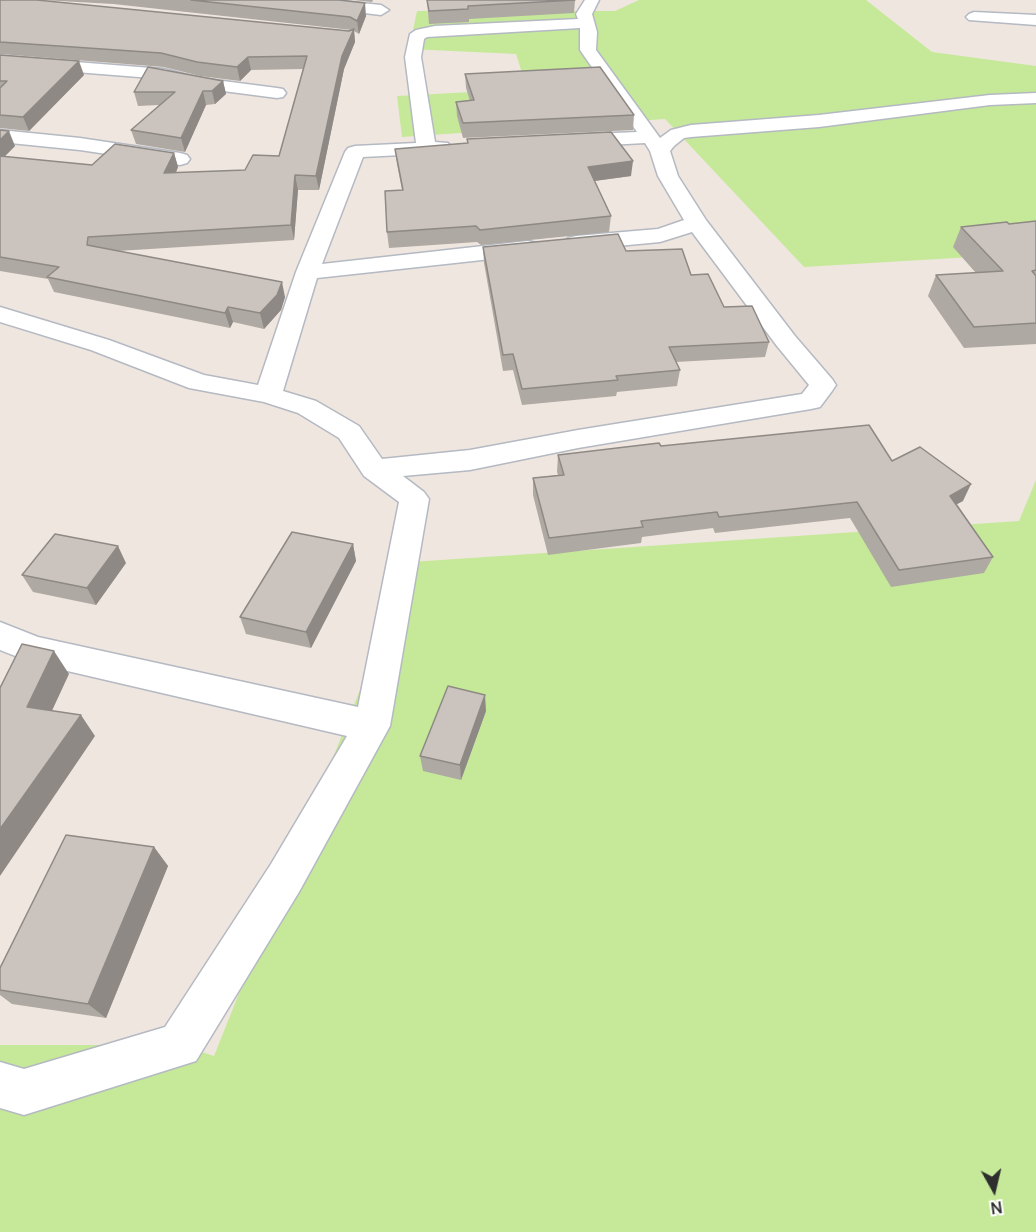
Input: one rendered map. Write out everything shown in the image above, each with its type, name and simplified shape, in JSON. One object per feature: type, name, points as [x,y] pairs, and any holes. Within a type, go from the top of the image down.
[{"type":"street","points":[[288,0],[381,10]]},
{"type":"street","points":[[374,469],[470,460],[578,439],[811,401],[823,385],[786,341],[697,223],[668,176],[655,144],[588,50],[587,23],[584,14],[592,0]]},
{"type":"street","points":[[974,17],[1036,20]]},
{"type":"street","points":[[426,148],[413,57],[416,37],[422,33],[435,31],[587,23]]},
{"type":"street","points":[[0,61],[164,74],[200,83],[277,93]]},
{"type":"street","points":[[555,142],[655,144],[667,142],[678,134],[691,131],[819,121],[990,100],[1036,98]]},
{"type":"street","points":[[0,136],[80,144],[180,159]]},
{"type":"street","points":[[268,395],[307,272],[355,152],[461,146]]},
{"type":"street","points":[[307,272],[660,235],[697,223]]},
{"type":"street","points":[[0,314],[100,345],[198,382],[268,395],[307,407],[349,432],[374,469],[414,499],[372,726],[285,878],[180,1045],[24,1092],[0,1085]]},
{"type":"street","points":[[0,635],[33,649],[372,726]]},
{"type":"green space","points":[[639,0],[866,0],[932,52],[1036,66],[1036,284],[1005,255],[804,267],[665,119],[402,137],[397,96],[527,89],[516,54],[409,49],[417,11],[615,11]]},
{"type":"green space","points":[[1036,480],[1036,1232],[0,1232],[0,1045],[180,1045],[214,1056],[411,562],[1019,521]]},
{"type":"building","points":[[0,0],[37,0],[349,31],[354,29],[342,56],[316,176],[295,175],[291,225],[88,237],[87,245],[282,282],[277,295],[260,313],[228,307],[225,313],[47,277],[59,267],[0,257],[0,156],[92,165],[115,144],[174,153],[164,173],[245,170],[253,155],[279,156],[307,56],[248,57],[237,67],[197,62],[161,53],[0,42]]},
{"type":"building","points":[[191,0],[339,0],[365,3],[357,21],[350,17]]},
{"type":"building","points":[[427,0],[575,0],[468,6],[468,9],[429,11]]},
{"type":"building","points":[[0,55],[79,61],[23,117],[0,115],[0,88],[7,81],[0,81]]},
{"type":"building","points":[[148,67],[223,81],[212,91],[203,91],[181,138],[131,130],[175,92],[134,92]]},
{"type":"building","points":[[600,67],[634,115],[463,123],[456,102],[474,100],[465,74]]},
{"type":"building","points":[[0,130],[9,131],[0,140]]},
{"type":"building","points":[[611,132],[633,161],[588,167],[611,216],[480,230],[476,226],[387,232],[385,191],[403,190],[395,149],[468,143],[467,139]]},
{"type":"building","points":[[1036,221],[1036,270],[1032,271],[1036,276],[1036,323],[974,327],[936,275],[1003,271],[961,227]]},
{"type":"building","points":[[618,234],[626,251],[682,249],[691,275],[708,274],[724,307],[752,306],[769,342],[669,347],[680,370],[616,376],[618,380],[522,389],[513,354],[503,355],[483,247]]},
{"type":"building","points":[[869,425],[892,461],[920,447],[971,484],[950,496],[993,557],[899,570],[857,502],[719,517],[717,512],[641,521],[643,527],[549,538],[533,478],[564,475],[558,455],[659,443],[661,446]]},
{"type":"building","points":[[292,532],[353,544],[306,632],[240,617]]},
{"type":"building","points":[[55,534],[118,546],[87,588],[22,575]]},
{"type":"building","points":[[22,644],[54,651],[27,707],[81,715],[0,829],[0,688]]},
{"type":"building","points":[[448,686],[485,695],[460,765],[420,756]]},
{"type":"building","points":[[66,835],[154,847],[88,1004],[0,990],[0,968]]}]
